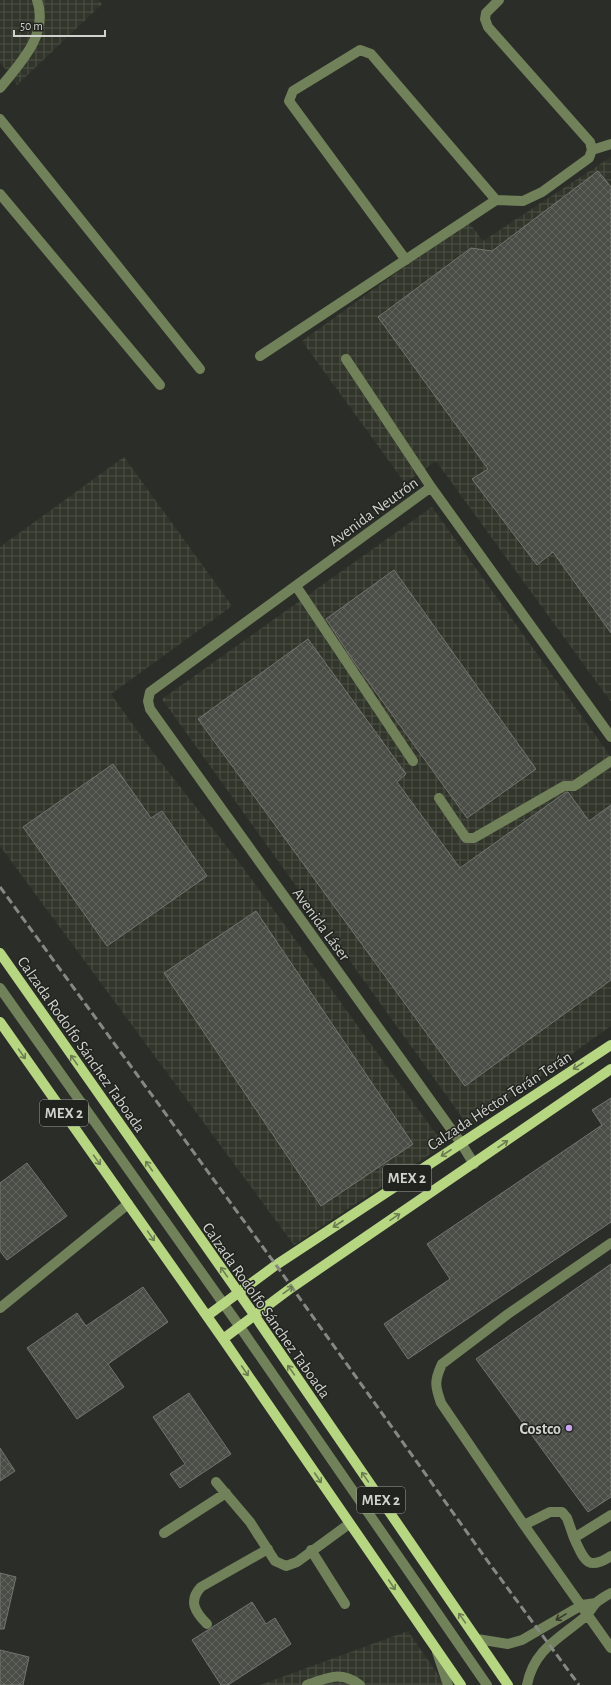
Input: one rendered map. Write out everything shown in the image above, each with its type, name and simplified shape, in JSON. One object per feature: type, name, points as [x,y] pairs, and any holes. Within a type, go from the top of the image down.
[{"type":"main road","name":"Calzada Rodolfo Sánchez Taboada","points":[[0,953],[239,1293],[508,1685]]},
{"type":"main road","name":"MEX 2","points":[[0,1022],[223,1339],[461,1685]]},
{"type":"main road","name":"Calzada Héctor Terán Terán","points":[[207,1316],[224,1305],[276,1265],[611,1045]]},
{"type":"main road","name":"MEX 2","points":[[223,1339],[291,1288],[611,1069]]},
{"type":"street","points":[[0,88],[26,55],[36,37],[40,21],[37,0]]},
{"type":"street","points":[[260,356],[496,200],[522,201],[542,192],[589,158],[592,150],[590,142],[488,27],[485,19],[486,13],[499,0]]},
{"type":"street","points":[[406,260],[290,101],[293,91],[360,50],[371,54],[496,200]]},
{"type":"street","points":[[0,119],[200,369]]},
{"type":"street","points":[[592,150],[611,144]]},
{"type":"street","points":[[0,194],[160,385]]},
{"type":"street","points":[[346,359],[432,487]]},
{"type":"street","name":"Avenida Neutrón","points":[[148,701],[150,692],[432,487],[611,737]]},
{"type":"street","points":[[296,586],[413,761]]},
{"type":"street","name":"Avenida Láser","points":[[148,701],[150,709],[474,1164]]},
{"type":"street","points":[[439,798],[466,838],[474,838],[564,786],[574,786],[611,761]]},
{"type":"street","points":[[0,988],[240,1327],[487,1685]]},
{"type":"street","points":[[0,1308],[128,1204]]},
{"type":"street","points":[[611,1243],[502,1318],[442,1364],[436,1376],[436,1387],[441,1403],[560,1578],[582,1604],[611,1648]]},
{"type":"street","points":[[216,1482],[250,1522],[275,1561],[286,1566],[297,1562],[311,1550],[349,1524]]},
{"type":"street","points":[[164,1533],[226,1493]]},
{"type":"street","points":[[524,1525],[550,1512],[562,1512],[585,1560],[591,1564],[597,1564],[611,1556]]},
{"type":"street","points":[[574,1538],[611,1515]]},
{"type":"street","points":[[207,1624],[196,1614],[194,1603],[195,1593],[201,1587],[268,1548]]},
{"type":"street","points":[[311,1550],[345,1604]]},
{"type":"street","points":[[527,1685],[530,1672],[536,1659],[550,1645],[588,1614],[596,1603],[611,1593]]},
{"type":"street","points":[[477,1639],[508,1644],[522,1640],[582,1604],[596,1603]]},
{"type":"street","points":[[602,1634],[611,1629]]},
{"type":"street","points":[[437,1652],[448,1685]]},
{"type":"street","points":[[307,1685],[330,1677],[344,1676],[360,1685]]},
{"type":"shaded area","points":[[0,0],[98,0],[102,4],[17,85],[0,62]]},
{"type":"shaded area","points":[[611,157],[611,702],[436,461],[405,483],[302,341],[468,221],[483,241]]},
{"type":"shaded area","points":[[124,457],[232,606],[111,694],[146,743],[244,869],[444,1145],[294,1245],[0,846],[0,547]]},
{"type":"shaded area","points":[[432,507],[611,757],[611,1026],[469,1127],[162,699]]},
{"type":"shaded area","points":[[408,1631],[445,1685],[260,1685]]},
{"type":"building","points":[[598,171],[611,187],[611,633],[553,552],[537,565],[472,479],[488,469],[378,317],[471,248],[492,251]]},
{"type":"building","points":[[394,570],[536,769],[467,818],[354,662],[326,619]]},
{"type":"building","points":[[308,639],[406,774],[397,782],[460,868],[566,792],[568,792],[589,821],[611,805],[611,980],[465,1086],[198,719]]},
{"type":"building","points":[[113,764],[151,818],[162,811],[207,876],[107,946],[23,827]]},
{"type":"building","points":[[256,911],[413,1144],[321,1206],[164,973]]},
{"type":"building","points":[[611,1098],[611,1222],[408,1359],[384,1324],[450,1279],[427,1244],[602,1125],[592,1110]]},
{"type":"building","points":[[27,1163],[67,1216],[7,1260],[0,1251],[0,1183]]},
{"type":"building","name":"Costco","points":[[611,1264],[611,1497],[588,1512],[476,1359]]},
{"type":"building","points":[[143,1287],[168,1322],[108,1364],[124,1387],[77,1419],[27,1348],[77,1313],[86,1326]]},
{"type":"building","points":[[189,1393],[231,1454],[180,1488],[170,1474],[185,1464],[153,1417]]},
{"type":"building","points":[[0,1448],[15,1471],[0,1481]]},
{"type":"building","points":[[0,1573],[16,1577],[4,1629],[0,1629]]},
{"type":"building","points":[[252,1602],[266,1624],[275,1618],[291,1644],[228,1685],[221,1685],[192,1640]]},
{"type":"building","points":[[0,1650],[29,1657],[23,1685],[0,1685]]},
{"type":"railway","points":[[0,887],[276,1265],[489,1563],[579,1685]]},
{"type":"place","name":"Costco","points":[[569,1428]]}]
